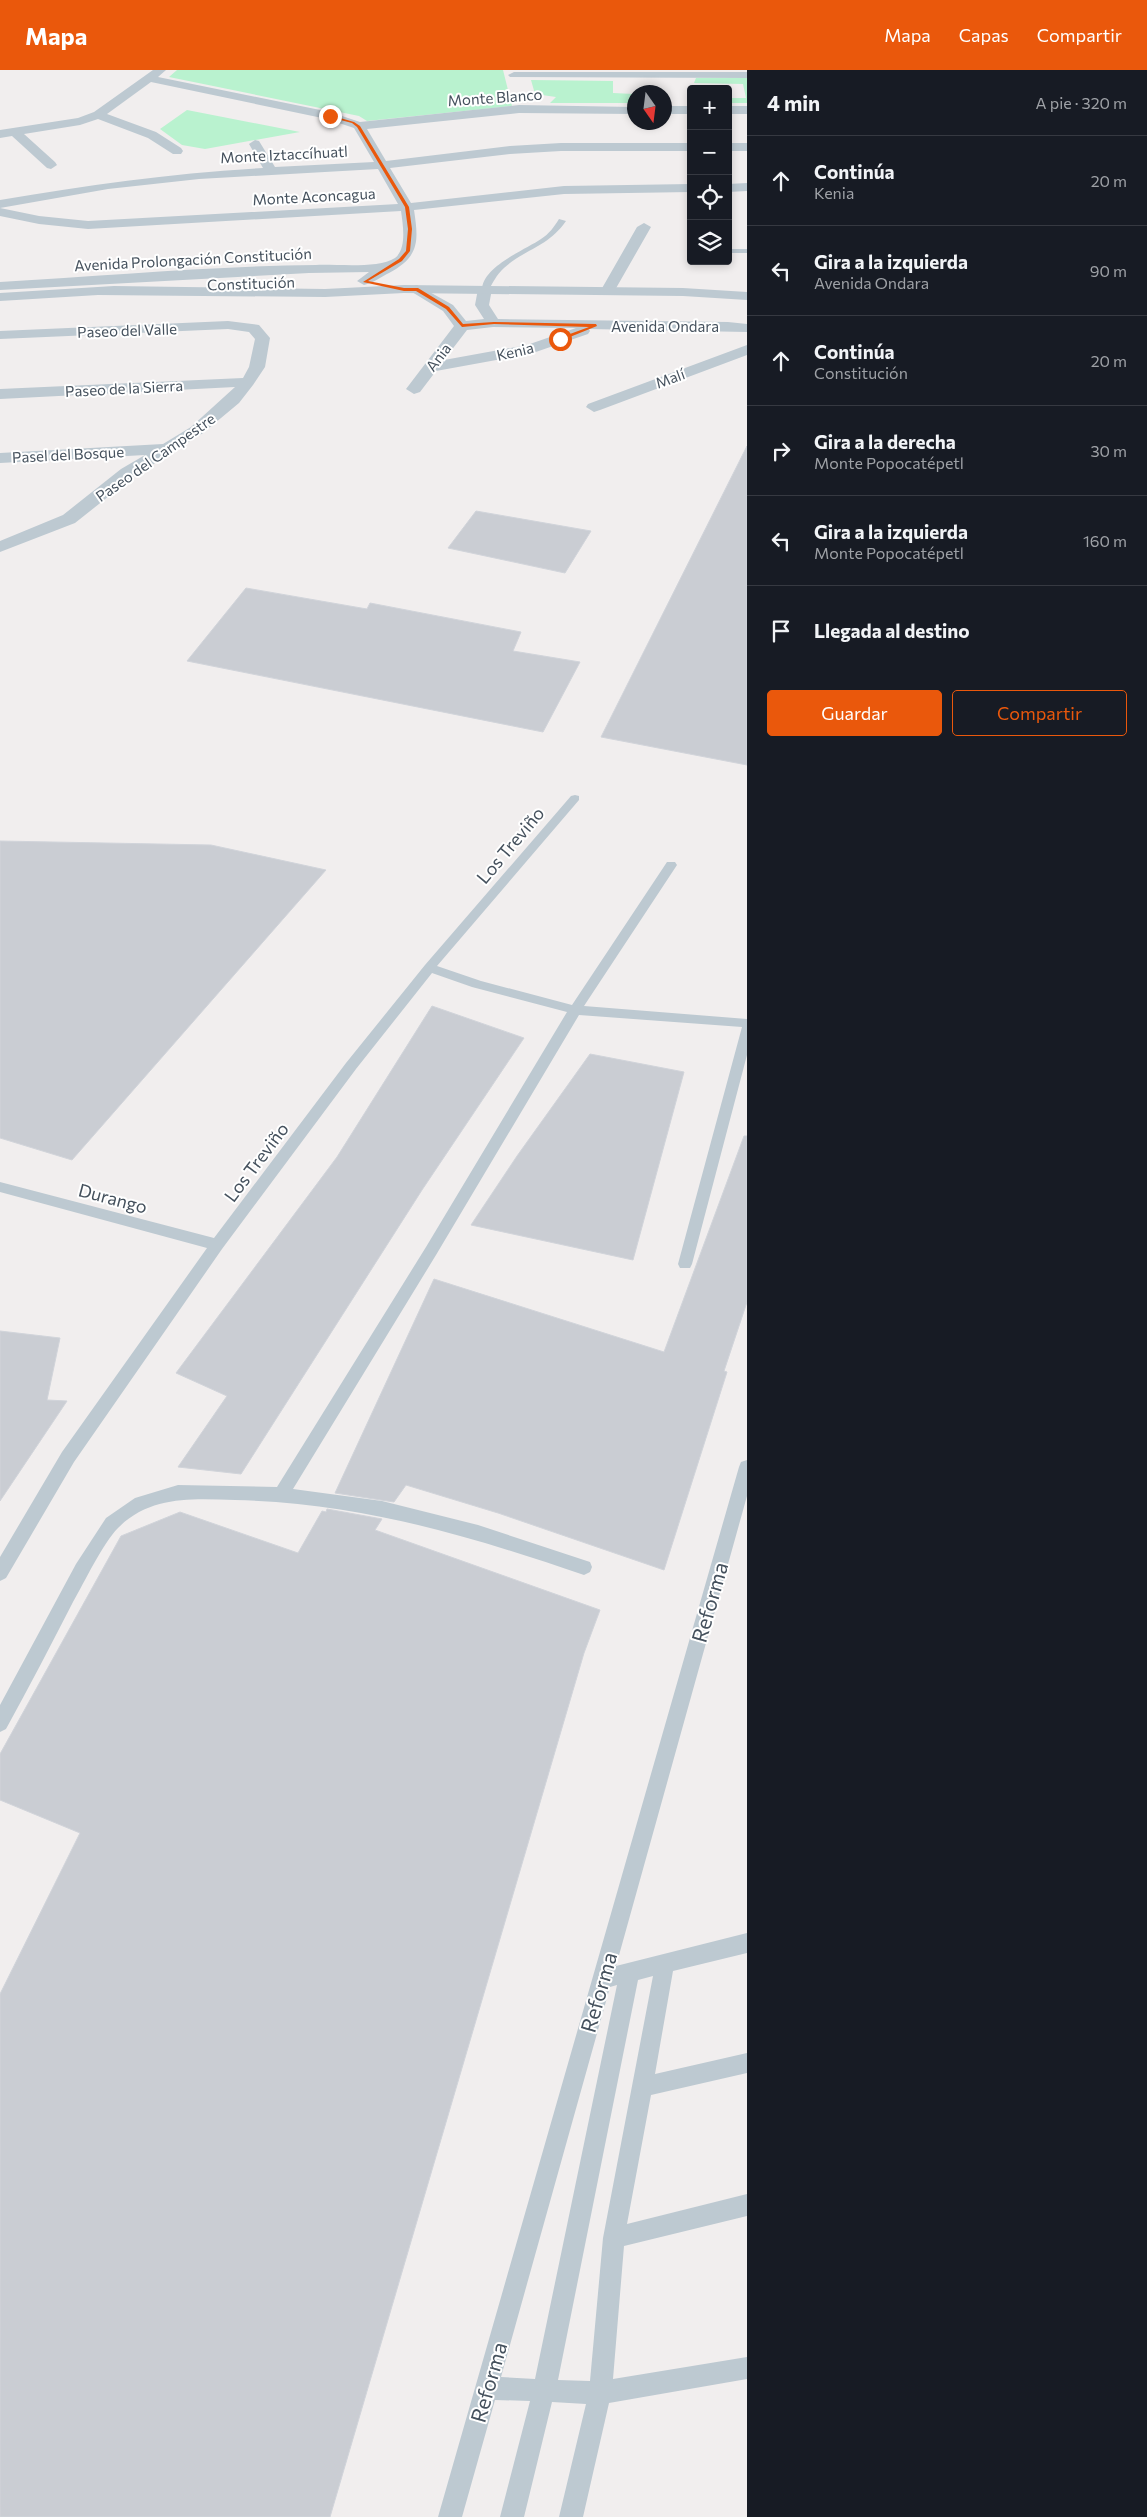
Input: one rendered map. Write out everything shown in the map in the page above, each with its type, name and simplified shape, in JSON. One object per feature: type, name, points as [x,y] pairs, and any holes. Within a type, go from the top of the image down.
[{"type":"street","points":[[0,134],[80,121],[98,115],[160,70]]},
{"type":"street","points":[[514,76],[747,75]]},
{"type":"street","points":[[148,78],[336,117],[359,126],[407,207],[410,229],[408,251],[401,260],[364,281]]},
{"type":"street","name":"Monte Blanco","points":[[359,126],[519,105],[627,110]]},
{"type":"street","points":[[672,110],[687,110]]},
{"type":"street","points":[[732,110],[747,110]]},
{"type":"street","points":[[98,115],[152,134],[177,151]]},
{"type":"street","points":[[15,132],[50,165]]},
{"type":"street","points":[[255,144],[272,172]]},
{"type":"street","name":"Monte Iztaccíhuatl","points":[[0,204],[155,179],[382,165],[510,150],[561,147],[687,147]]},
{"type":"street","points":[[732,147],[747,147]]},
{"type":"street","name":"Monte Aconcagua","points":[[0,212],[38,220],[88,224],[407,207],[564,190],[687,188]]},
{"type":"street","points":[[732,188],[747,188]]},
{"type":"street","points":[[608,290],[644,227]]},
{"type":"street","name":"Avenida Prolongación Constitución","points":[[0,286],[309,269],[388,268]]},
{"type":"street","points":[[0,279],[23,285]]},
{"type":"street","name":"Constitución","points":[[0,297],[218,284],[329,280],[364,281],[410,289]]},
{"type":"street","points":[[683,292],[747,282]]},
{"type":"street","points":[[410,289],[448,308],[462,326]]},
{"type":"street","name":"Constitución","points":[[97,292],[325,293],[410,289],[485,289],[683,292]]},
{"type":"street","points":[[485,289],[482,305],[494,323]]},
{"type":"street","points":[[683,292],[747,296]]},
{"type":"street","points":[[448,308],[482,305]]},
{"type":"street","name":"Avenida Ondara","points":[[462,326],[494,323],[596,326],[728,326],[747,328]]},
{"type":"street","name":"Paseo del Valle","points":[[0,335],[228,326],[254,328]]},
{"type":"street","name":"Ania","points":[[414,389],[462,326]]},
{"type":"street","name":"Kenia","points":[[431,367],[530,349],[596,326]]},
{"type":"street","name":"Paseo del Campestre","points":[[0,547],[69,519],[127,473],[197,430],[233,400],[248,382],[257,367],[263,338],[254,328]]},
{"type":"street","name":"Malí","points":[[594,407],[747,350]]},
{"type":"street","name":"Paseo de la Sierra","points":[[0,394],[248,382]]},
{"type":"street","name":"Pasel del Bosque","points":[[0,458],[166,449]]},
{"type":"lane","points":[[485,289],[495,271],[507,261],[549,238],[558,230],[562,221]]},
{"type":"lane","points":[[732,251],[747,251]]},
{"type":"lane","name":"Los Treviño","points":[[0,1573],[68,1457],[217,1245],[351,1066],[430,968],[575,798]]},
{"type":"lane","points":[[281,1494],[431,1251],[575,1010],[671,865]]},
{"type":"lane","points":[[430,968],[477,984],[575,1010],[747,1023]]},
{"type":"lane","points":[[684,1264],[747,1030]]},
{"type":"lane","name":"Durango","points":[[0,1187],[217,1245]]},
{"type":"lane","name":"Reforma","points":[[450,2517],[747,1467]]},
{"type":"lane","points":[[0,1723],[82,1569],[112,1523],[141,1503],[178,1492],[281,1494],[382,1508],[478,1532],[584,1567]]},
{"type":"lane","points":[[602,1979],[747,1943]]},
{"type":"lane","points":[[571,2517],[600,2393],[614,2238],[665,1963]]},
{"type":"lane","points":[[512,2517],[544,2390],[630,1972]]},
{"type":"lane","points":[[642,2087],[747,2063]]},
{"type":"lane","points":[[614,2238],[747,2204]]},
{"type":"lane","points":[[487,2388],[600,2393],[747,2368]]},
{"type":"green space","points":[[177,70],[503,70],[512,106],[367,121],[359,116],[169,77]]},
{"type":"green space","points":[[696,78],[747,78],[747,103],[732,103],[732,98],[746,98],[743,84],[694,83]]},
{"type":"green space","points":[[531,80],[613,81],[613,93],[627,94],[627,103],[550,103],[556,97],[535,94]]},
{"type":"green space","points":[[187,110],[300,132],[205,149],[182,145],[160,129]]},
{"type":"building","points":[[747,446],[747,765],[601,737]]},
{"type":"building","points":[[476,511],[591,531],[565,573],[448,548]]},
{"type":"building","points":[[246,588],[367,609],[370,603],[521,632],[513,651],[580,662],[543,732],[187,661]]},
{"type":"building","points":[[0,841],[211,845],[326,870],[72,1160],[0,1138]]},
{"type":"building","points":[[432,1006],[524,1038],[422,1190],[241,1474],[178,1467],[227,1396],[176,1373],[337,1157]]},
{"type":"building","points":[[590,1054],[684,1072],[633,1260],[471,1225],[517,1156]]},
{"type":"building","points":[[744,1136],[747,1136],[747,1302],[724,1371],[727,1372],[664,1570],[498,1513],[406,1485],[394,1502],[335,1493],[434,1279],[664,1352]]},
{"type":"building","points":[[0,1331],[60,1338],[47,1400],[67,1401],[0,1501]]},
{"type":"building","points":[[327,1509],[382,1519],[375,1530],[600,1610],[584,1653],[330,2517],[0,2517],[0,1994],[80,1833],[0,1800],[0,1754],[121,1536],[180,1512],[298,1553],[322,1511],[326,1512]]},
{"type":"route","points":[[330,116],[353,122],[359,126],[407,207],[410,229],[408,251],[401,260],[364,281],[404,289],[417,289],[448,308],[462,326],[494,323],[596,326],[560,339]]}]
